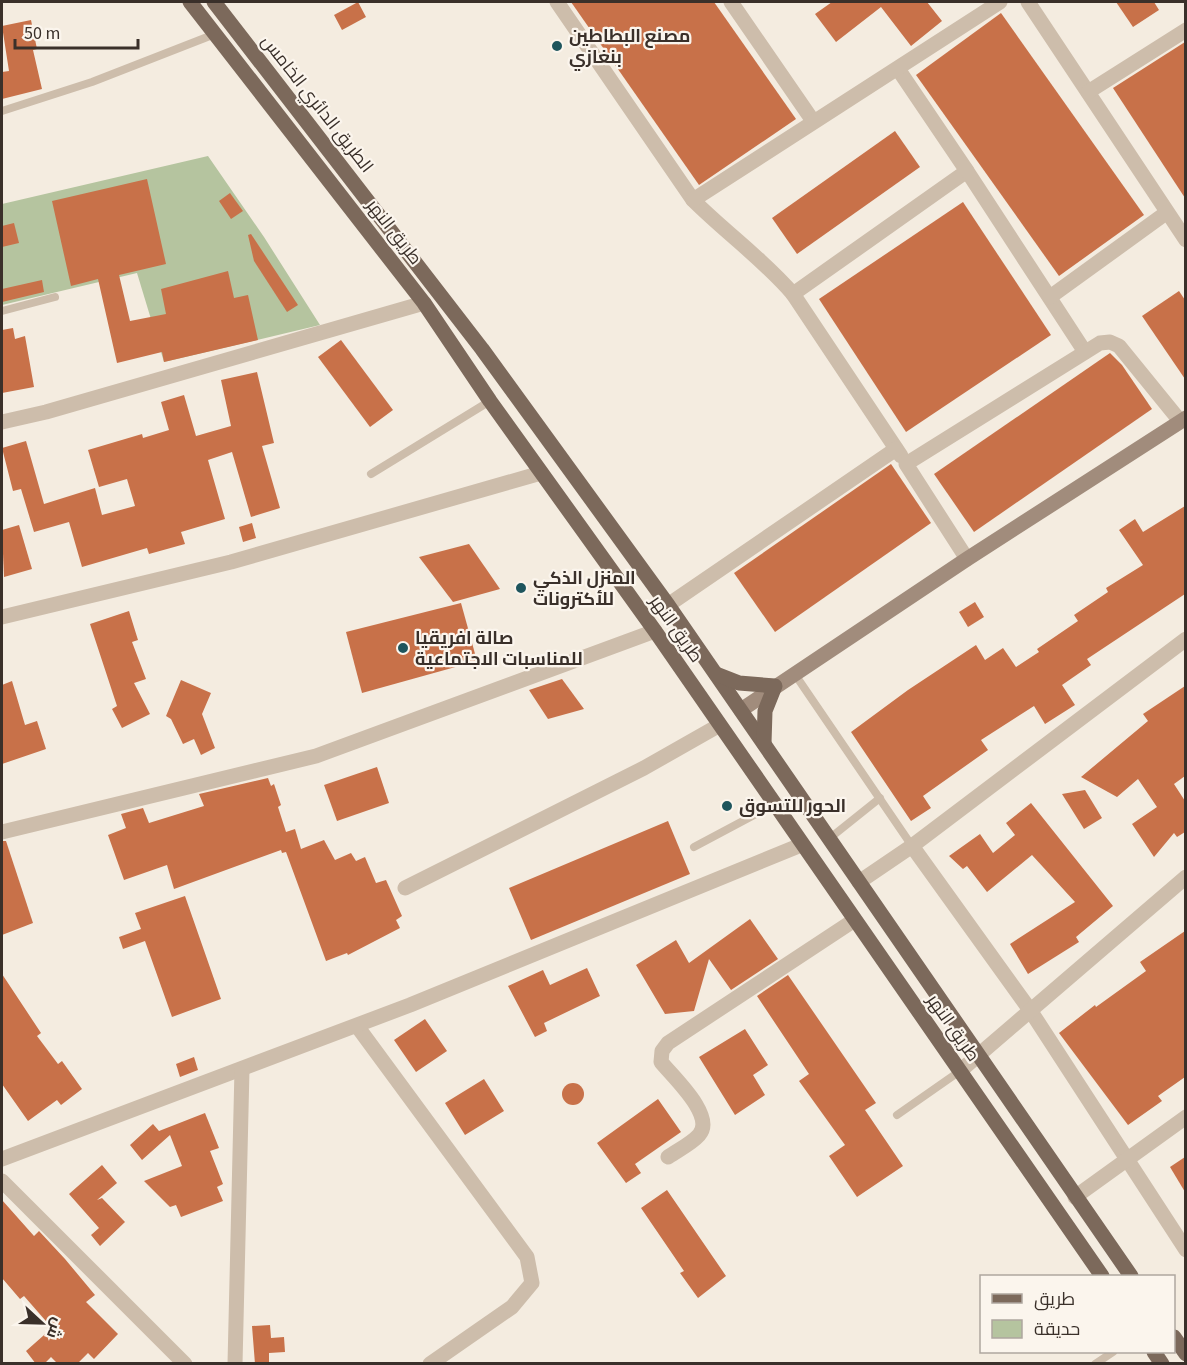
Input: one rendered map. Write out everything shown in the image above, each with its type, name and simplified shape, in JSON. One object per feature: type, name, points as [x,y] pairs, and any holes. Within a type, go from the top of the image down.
[{"type":"main road","name":"طريق النهر","points":[[190,2],[424,303],[490,401],[655,631],[853,921],[1101,1275]]},
{"type":"main road","name":"الطريق الدائري الخامس","points":[[214,2],[434,287]]},
{"type":"main road","name":"طريق النهر","points":[[434,287],[530,413],[668,605],[1130,1275]]},
{"type":"main road","points":[[741,710],[967,559],[1183,419]]},
{"type":"main road","points":[[716,674],[739,683],[775,686]]},
{"type":"main road","points":[[765,746],[765,711],[775,686]]},
{"type":"main road","points":[[1175,1340],[1185,1354]]},
{"type":"street","points":[[557,2],[693,200],[719,226],[769,266],[793,294],[967,559]]},
{"type":"street","points":[[731,2],[813,121]]},
{"type":"street","points":[[693,200],[1000,2]]},
{"type":"street","points":[[1028,2],[1185,240]]},
{"type":"street","points":[[1088,92],[1185,30]]},
{"type":"street","points":[[898,69],[1085,352]]},
{"type":"street","points":[[793,294],[967,171]]},
{"type":"street","points":[[1050,297],[1166,213]]},
{"type":"street","points":[[2,422],[46,412],[424,303]]},
{"type":"street","points":[[906,464],[1100,343],[1110,342],[1119,346],[1183,419]]},
{"type":"street","points":[[668,605],[896,449]]},
{"type":"street","points":[[2,617],[231,562],[541,472]]},
{"type":"street","points":[[2,832],[316,756],[655,631]]},
{"type":"street","points":[[860,882],[912,846],[1185,639]]},
{"type":"street","points":[[405,888],[644,768],[718,726]]},
{"type":"street","points":[[2,1159],[357,1026],[801,844]]},
{"type":"street","points":[[912,846],[1030,1010],[1185,1250]]},
{"type":"street","points":[[960,1071],[1185,877]]},
{"type":"street","points":[[668,1157],[700,1135],[704,1124],[702,1112],[661,1062],[662,1051],[668,1044],[853,921]]},
{"type":"street","points":[[357,1026],[527,1257],[532,1283],[512,1306],[430,1364]]},
{"type":"street","points":[[235,1364],[242,1069]]},
{"type":"street","points":[[1075,1197],[1129,1160],[1185,1117]]},
{"type":"street","points":[[2,1181],[185,1364]]},
{"type":"lane","points":[[2,111],[92,82],[216,34]]},
{"type":"lane","points":[[2,310],[55,297]]},
{"type":"lane","points":[[371,474],[490,401]]},
{"type":"lane","points":[[794,673],[912,846]]},
{"type":"lane","points":[[830,838],[880,798]]},
{"type":"lane","points":[[694,847],[773,805]]},
{"type":"lane","points":[[897,1115],[960,1071]]},
{"type":"lane","points":[[1095,1364],[1112,1353]]},
{"type":"green space","points":[[208,156],[264,237],[320,325],[164,362],[137,273],[2,305],[2,204]]},
{"type":"building","points":[[358,2],[366,17],[342,30],[334,15]]},
{"type":"building","points":[[571,2],[714,2],[796,119],[699,185]]},
{"type":"building","points":[[832,2],[927,2],[942,21],[911,46],[881,7],[836,42],[815,14]]},
{"type":"building","points":[[1116,2],[1154,2],[1159,10],[1133,27]]},
{"type":"building","points":[[1001,13],[1144,215],[1059,276],[916,75]]},
{"type":"building","points":[[31,20],[37,49],[33,50],[42,89],[2,99],[2,72],[9,71],[2,26]]},
{"type":"building","points":[[1185,42],[1185,198],[1113,88]]},
{"type":"building","points":[[895,131],[920,167],[797,254],[772,218]]},
{"type":"building","points":[[147,179],[166,264],[119,275],[130,321],[166,314],[161,289],[228,271],[234,298],[248,295],[258,340],[164,362],[162,352],[117,363],[98,279],[71,286],[52,201]]},
{"type":"building","points":[[230,193],[243,211],[231,219],[219,201]]},
{"type":"building","points":[[963,202],[1051,335],[906,432],[819,299]]},
{"type":"building","points":[[14,223],[19,243],[2,247],[2,226]]},
{"type":"building","points":[[251,234],[298,305],[287,312],[254,261],[248,235]]},
{"type":"building","points":[[42,280],[44,292],[2,302],[2,289]]},
{"type":"building","points":[[1179,291],[1185,300],[1185,379],[1142,316]]},
{"type":"building","points":[[13,328],[15,339],[25,336],[34,387],[2,393],[2,330]]},
{"type":"building","points":[[341,340],[393,410],[370,427],[318,357]]},
{"type":"building","points":[[1110,353],[1122,365],[1152,409],[974,532],[934,474]]},
{"type":"building","points":[[257,372],[274,443],[262,446],[280,508],[251,517],[232,452],[208,460],[225,519],[181,532],[185,544],[149,554],[147,548],[82,567],[69,522],[34,532],[21,489],[13,491],[2,448],[26,441],[44,504],[95,488],[102,515],[135,506],[127,479],[99,487],[88,450],[142,434],[143,438],[169,430],[161,402],[184,395],[196,436],[231,426],[221,380]]},
{"type":"building","points":[[891,464],[931,523],[775,632],[734,573]]},
{"type":"building","points":[[1185,506],[1185,594],[1087,659],[1091,665],[1062,685],[1075,705],[1045,724],[1034,706],[981,740],[988,750],[923,796],[931,808],[911,821],[851,732],[908,690],[976,645],[985,660],[1003,648],[1016,667],[1039,652],[1037,649],[1078,621],[1074,615],[1108,592],[1106,588],[1143,565],[1119,530],[1135,519],[1143,532]]},
{"type":"building","points":[[252,523],[256,538],[243,542],[239,527]]},
{"type":"building","points":[[19,525],[32,569],[4,577],[2,530]]},
{"type":"building","points":[[469,544],[500,589],[453,602],[419,557]]},
{"type":"building","points":[[975,602],[984,617],[968,627],[959,612]]},
{"type":"building","points":[[461,603],[477,661],[362,693],[346,632]]},
{"type":"building","points":[[129,611],[138,640],[132,642],[146,679],[134,683],[150,714],[122,728],[112,709],[117,706],[90,624]]},
{"type":"building","points":[[562,679],[584,709],[548,719],[529,690]]},
{"type":"building","points":[[181,680],[211,693],[202,714],[215,748],[201,755],[194,739],[183,744],[171,719],[166,716]]},
{"type":"building","points":[[12,681],[25,725],[37,721],[46,749],[2,764],[2,685]]},
{"type":"building","points":[[1185,686],[1185,776],[1174,784],[1185,801],[1185,832],[1177,837],[1174,833],[1154,857],[1132,824],[1157,807],[1138,779],[1117,797],[1081,777],[1148,721],[1143,714]]},
{"type":"building","points":[[377,767],[389,803],[337,821],[324,785]]},
{"type":"building","points":[[268,778],[271,786],[274,784],[281,805],[278,807],[286,832],[295,829],[301,849],[324,840],[335,860],[351,853],[356,861],[365,857],[376,883],[386,880],[402,916],[396,920],[400,928],[348,955],[347,953],[326,961],[286,852],[282,853],[281,850],[174,889],[167,865],[124,880],[108,835],[126,828],[121,814],[143,808],[149,823],[204,806],[199,794]]},
{"type":"building","points":[[1085,790],[1102,818],[1084,829],[1062,794]]},
{"type":"building","points":[[1031,803],[1113,906],[1076,937],[1079,942],[1028,974],[1010,944],[1075,902],[1032,855],[987,892],[967,866],[963,869],[949,856],[980,834],[993,853],[1015,835],[1006,823]]},
{"type":"building","points":[[668,821],[690,874],[531,940],[509,888]]},
{"type":"building","points":[[2,841],[6,841],[33,923],[2,935]]},
{"type":"building","points":[[185,896],[221,999],[172,1017],[145,941],[123,949],[119,937],[141,929],[135,913]]},
{"type":"building","points":[[750,919],[778,959],[731,990],[709,959],[694,1011],[665,1014],[636,965],[676,940],[689,963]]},
{"type":"building","points":[[1185,931],[1185,1077],[1158,1096],[1162,1101],[1128,1125],[1059,1033],[1095,1005],[1096,1007],[1146,971],[1140,962]]},
{"type":"building","points":[[587,968],[600,996],[544,1023],[547,1031],[535,1037],[508,986],[543,970],[550,985]]},
{"type":"building","points":[[2,974],[41,1033],[37,1036],[58,1064],[62,1061],[82,1089],[61,1105],[57,1100],[28,1121],[2,1084]]},
{"type":"building","points":[[788,975],[876,1103],[865,1110],[903,1166],[857,1197],[829,1156],[845,1145],[799,1081],[809,1074],[757,996]]},
{"type":"building","points":[[425,1019],[447,1051],[416,1072],[394,1040]]},
{"type":"building","points":[[745,1029],[768,1065],[753,1075],[765,1095],[735,1115],[699,1057]]},
{"type":"building","points":[[194,1057],[198,1070],[180,1077],[176,1064]]},
{"type":"building","points":[[484,1079],[504,1111],[465,1135],[445,1103]]},
{"type":"building","points":[[573,1083],[581,1086],[584,1094],[581,1102],[573,1105],[565,1102],[562,1094],[565,1086]]},
{"type":"building","points":[[658,1099],[681,1132],[635,1164],[641,1173],[626,1183],[597,1143]]},
{"type":"building","points":[[205,1113],[219,1148],[210,1151],[223,1184],[217,1187],[223,1201],[181,1217],[176,1205],[170,1207],[144,1181],[182,1166],[170,1135],[142,1160],[130,1145],[153,1124],[159,1131]]},
{"type":"building","points":[[1185,1157],[1185,1192],[1170,1167]]},
{"type":"building","points":[[102,1165],[117,1183],[97,1200],[102,1198],[125,1222],[100,1246],[91,1235],[99,1228],[69,1194]]},
{"type":"building","points":[[667,1190],[726,1276],[698,1298],[680,1273],[684,1271],[641,1208]]},
{"type":"building","points":[[2,1200],[34,1236],[39,1231],[65,1259],[95,1295],[86,1302],[118,1334],[94,1359],[88,1353],[77,1364],[58,1364],[51,1357],[44,1364],[36,1364],[26,1351],[52,1328],[24,1296],[20,1299],[2,1278]]},
{"type":"building","points":[[270,1325],[271,1338],[284,1337],[285,1352],[269,1353],[269,1364],[255,1364],[252,1326]]},
{"type":"place","name":"مصنع البطاطين بنغازي","points":[[557,46]]},
{"type":"place","name":"المنزل الذكي للأكترونات","points":[[521,588]]},
{"type":"place","name":"صالة افريقيا للمناسبات الاجتماعية","points":[[403,648]]},
{"type":"place","name":"الحور للتسوق","points":[[727,806]]}]
